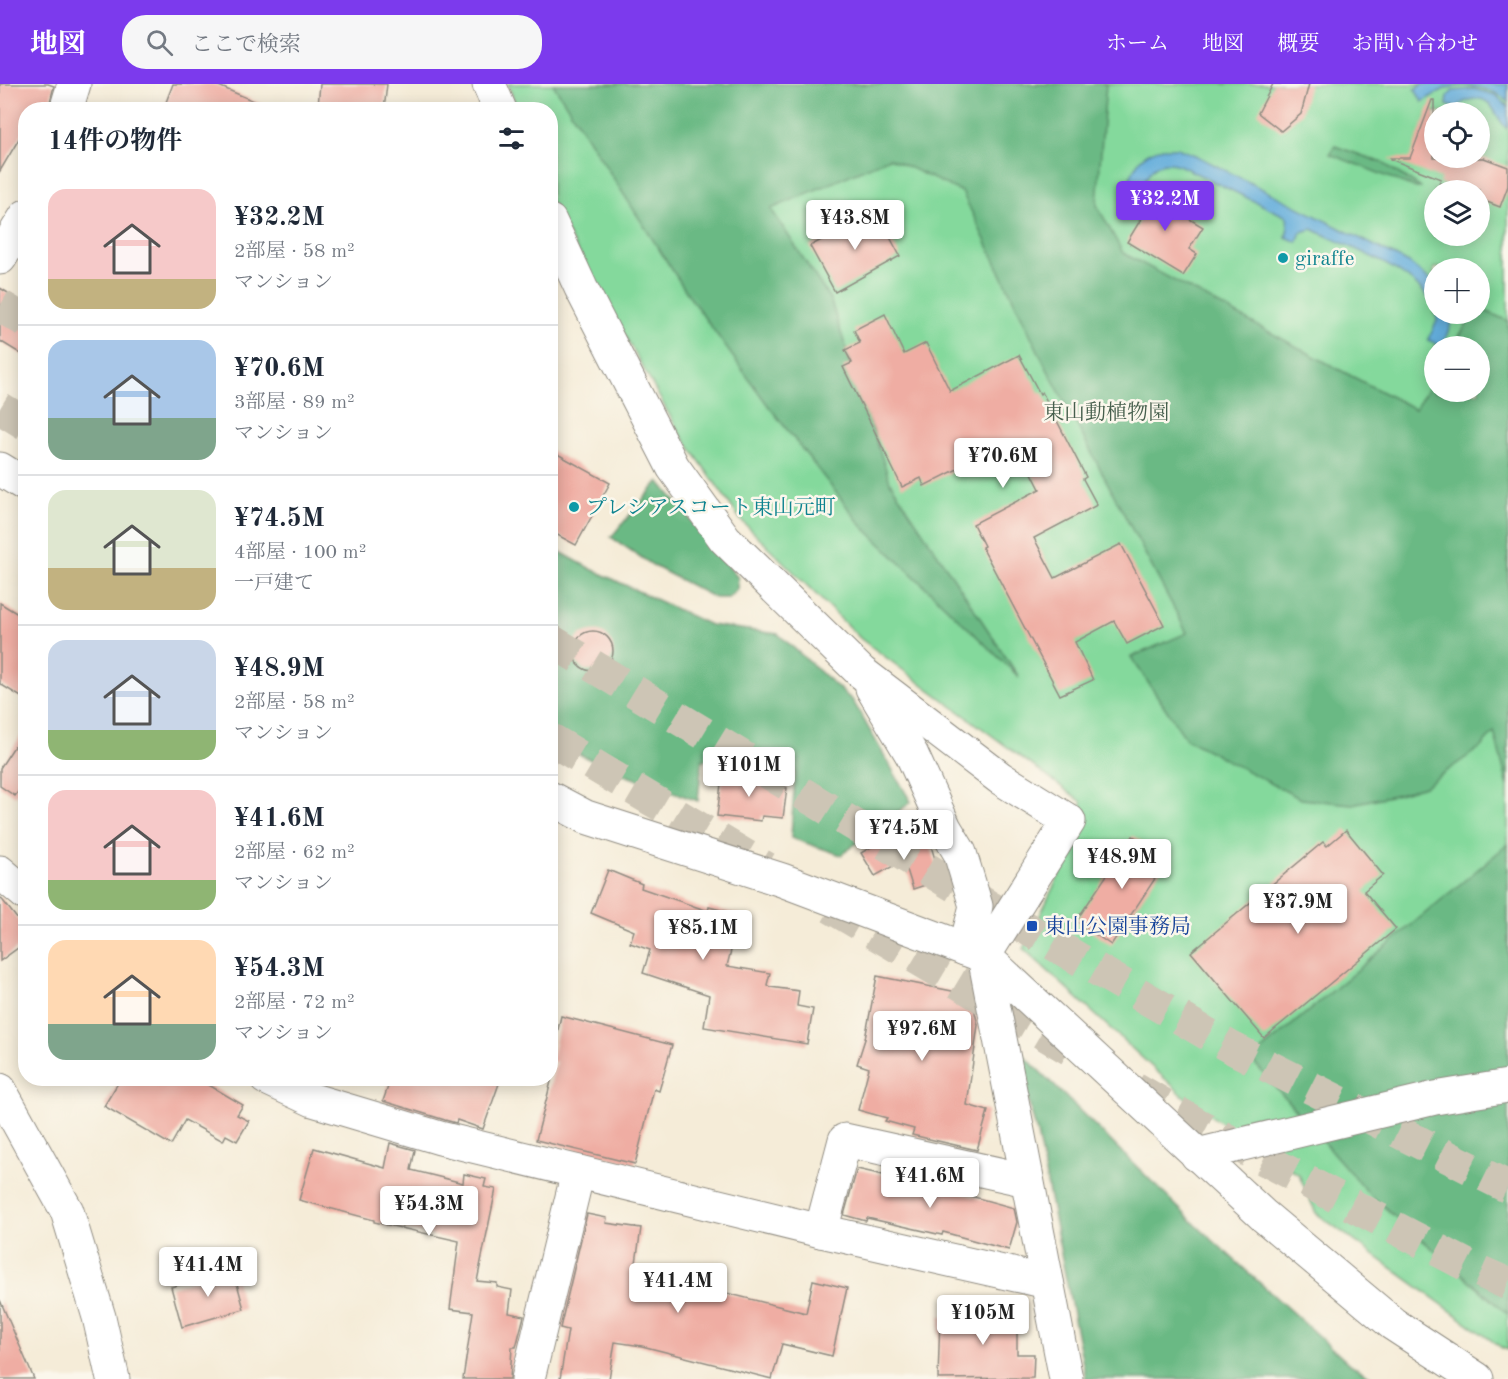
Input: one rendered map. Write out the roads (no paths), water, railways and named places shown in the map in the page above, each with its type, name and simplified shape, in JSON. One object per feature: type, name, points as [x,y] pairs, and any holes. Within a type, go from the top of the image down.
[{"type":"street","points":[[68,102],[74,84]]},
{"type":"street","points":[[475,102],[478,84]]},
{"type":"street","points":[[489,84],[497,102]]},
{"type":"street","points":[[0,258],[18,229]]},
{"type":"street","points":[[558,238],[673,467],[725,539],[861,672],[1000,778],[1069,821],[974,952]]},
{"type":"street","points":[[0,469],[18,480]]},
{"type":"street","points":[[861,672],[912,755],[945,828],[960,853],[976,906],[974,952],[1026,1180],[1066,1379]]},
{"type":"street","points":[[558,802],[586,817],[782,880],[974,952],[1264,1216],[1393,1324],[1477,1379]]},
{"type":"street","points":[[0,872],[18,887]]},
{"type":"street","points":[[283,1086],[313,1100],[440,1138],[821,1231],[1047,1282]]},
{"type":"street","points":[[1197,1155],[1435,1098],[1508,1086]]},
{"type":"street","points":[[0,1090],[67,1211],[99,1317],[113,1379]]},
{"type":"street","points":[[821,1231],[844,1140],[1026,1180]]},
{"type":"street","points":[[528,1379],[578,1172]]},
{"type":"water","points":[[1423,84],[1508,84],[1508,102],[1488,90],[1463,86],[1447,88],[1422,102],[1415,89]]},
{"type":"water","points":[[1474,89],[1496,95],[1508,107],[1508,126],[1506,128],[1502,124],[1490,102],[1474,99],[1464,102],[1447,102],[1448,96],[1453,91]]},
{"type":"water","points":[[1177,148],[1195,155],[1409,263],[1424,275],[1424,293],[1396,270],[1379,260],[1312,229],[1301,232],[1297,242],[1286,237],[1287,217],[1179,165],[1163,163],[1153,168],[1139,193],[1127,185],[1139,160],[1155,150]]},
{"type":"water","points":[[1436,324],[1450,324],[1446,336],[1430,336]]},
{"type":"tunnel","points":[[0,306],[18,316]]},
{"type":"tunnel","points":[[0,408],[18,419]]},
{"type":"tunnel","points":[[558,645],[988,906],[1230,1047],[1508,1187]]},
{"type":"tunnel","points":[[558,744],[766,868]]},
{"type":"tunnel","points":[[831,907],[1083,1057]]},
{"type":"tunnel","points":[[1135,1088],[1197,1124],[1470,1267],[1508,1284]]},
{"type":"place","name":"giraffe","points":[[1283,258]]},
{"type":"place","name":"プレシアスコート東山元町","points":[[574,507]]},
{"type":"place","name":"東山公園事務局","points":[[1032,926]]},
{"type":"park label","name":"東山動植物園","points":[[1106,412]]}]
